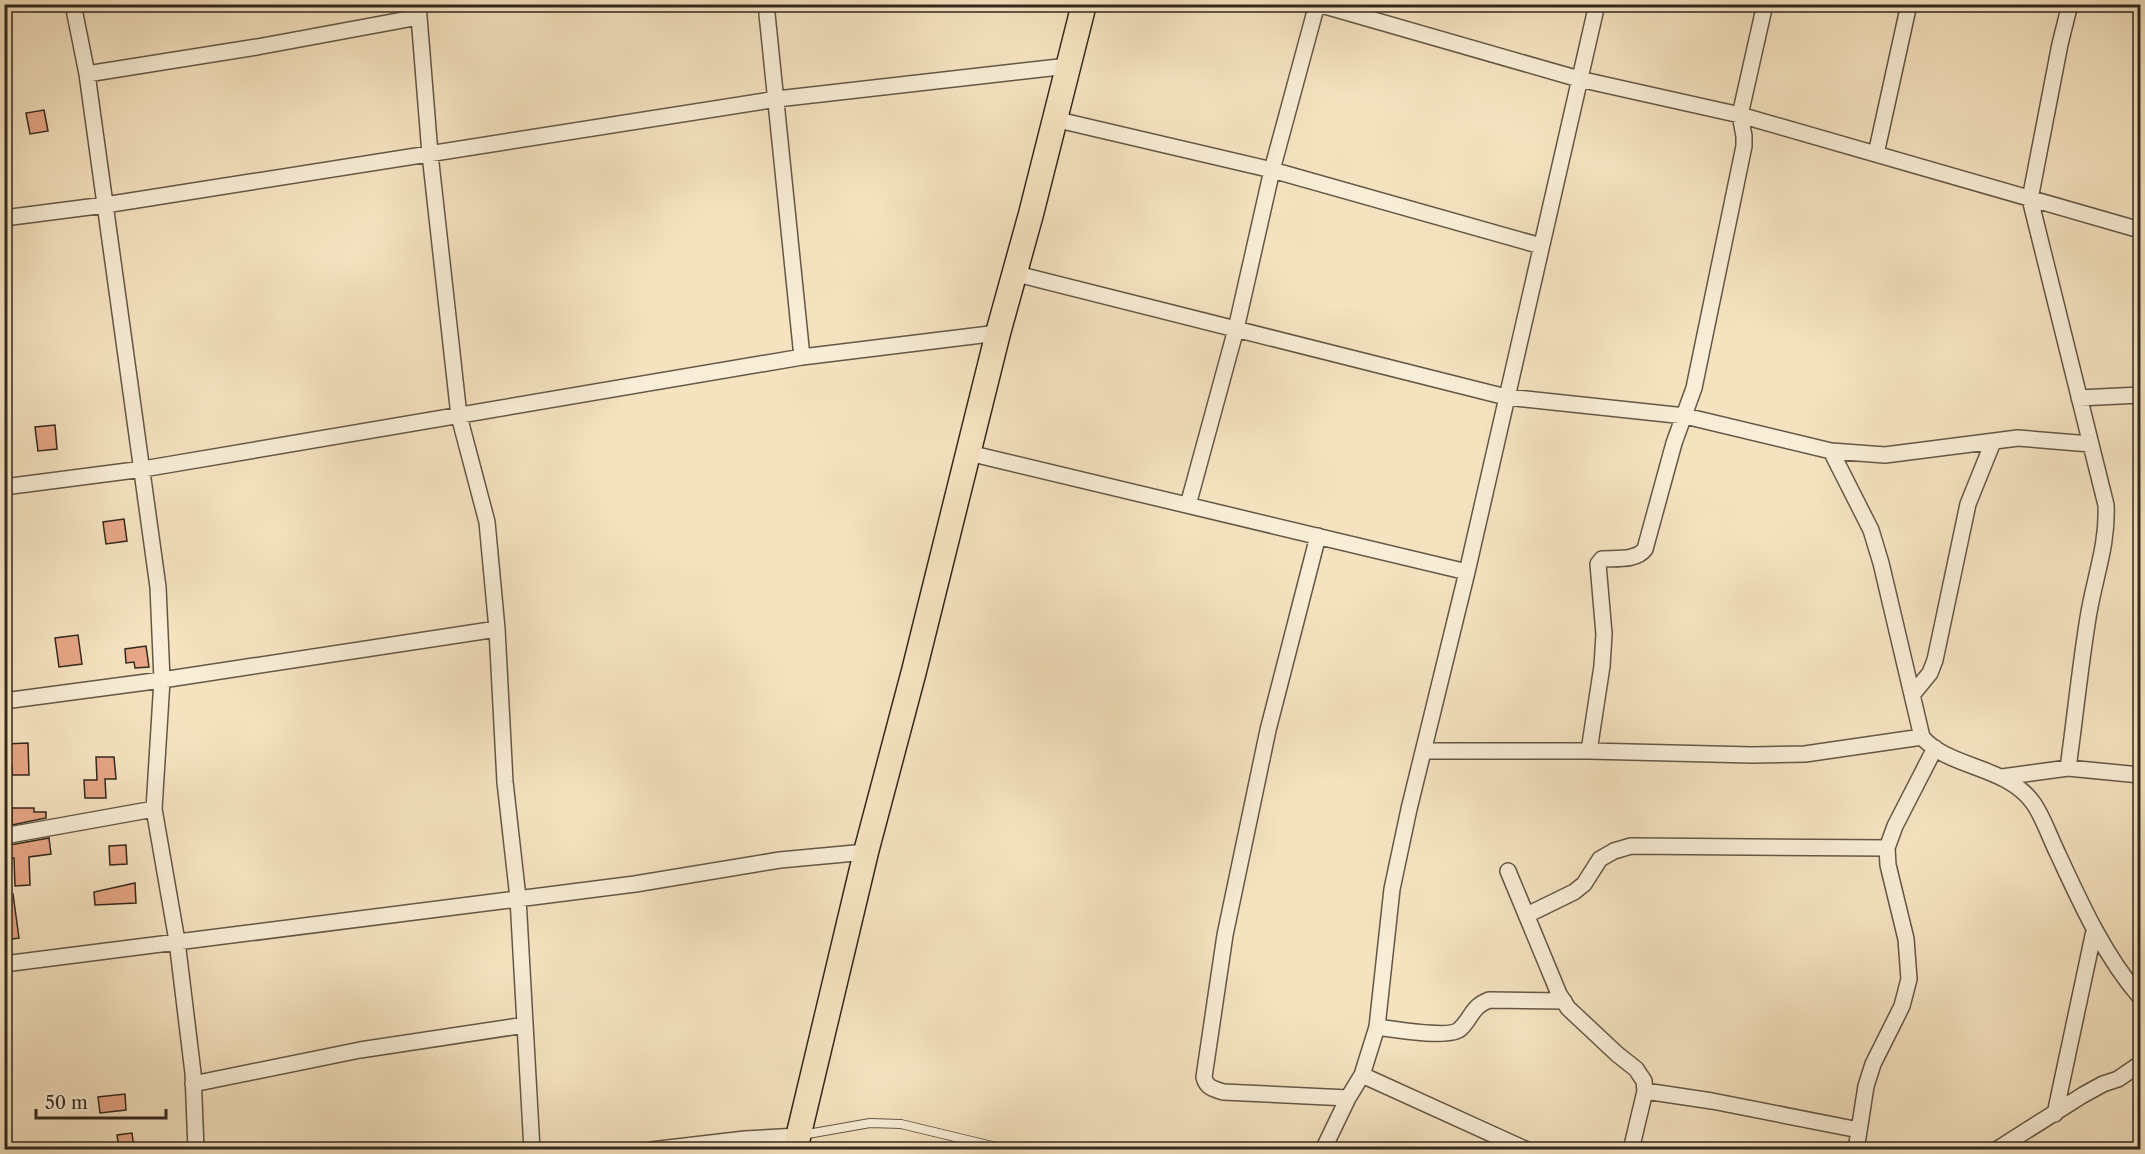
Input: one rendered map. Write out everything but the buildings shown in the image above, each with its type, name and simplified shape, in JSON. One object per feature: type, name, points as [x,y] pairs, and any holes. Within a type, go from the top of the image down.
[{"type":"main road","points":[[797,1143],[866,852],[1083,5]]},
{"type":"street","points":[[73,4],[87,74],[158,586],[162,680],[154,809],[177,941],[193,1084],[196,1149]]},
{"type":"street","points":[[766,4],[802,357]]},
{"type":"street","points":[[1188,505],[1236,329],[1272,170],[1317,4],[1579,79],[1740,115],[2140,230]]},
{"type":"street","points":[[1323,1149],[1362,1075],[1377,1027],[1392,889],[1597,4]]},
{"type":"street","points":[[1589,751],[1602,666],[1604,634],[1598,564],[1602,559],[1633,557],[1646,549],[1674,443],[1694,388],[1744,146],[1740,115],[1765,4]]},
{"type":"street","points":[[1875,154],[1909,4]]},
{"type":"street","points":[[2068,768],[2088,616],[2103,555],[2107,526],[2106,505],[2030,199],[2070,4]]},
{"type":"street","points":[[87,74],[257,47],[418,11],[430,154],[459,416],[487,522],[497,629],[505,782],[518,898],[532,1149]]},
{"type":"street","points":[[4,218],[105,205],[777,99],[1068,66]]},
{"type":"street","points":[[1054,119],[1272,170],[1541,246]]},
{"type":"street","points":[[1013,273],[1506,397],[1685,416],[1831,451],[1885,454],[2018,438],[2090,444]]},
{"type":"street","points":[[4,487],[143,469],[802,357],[998,333]]},
{"type":"street","points":[[2079,398],[2140,395]]},
{"type":"street","points":[[1912,695],[1930,673],[1935,660],[1968,504],[1993,442]]},
{"type":"street","points":[[1831,451],[1871,530],[1922,736],[1935,748],[2002,777],[2034,804],[2094,931],[2140,997]]},
{"type":"street","points":[[969,453],[1467,572]]},
{"type":"street","points":[[1318,536],[1266,742],[1225,935],[1204,1077],[1205,1083],[1212,1089],[1223,1092],[1348,1098]]},
{"type":"street","points":[[4,701],[162,680],[497,629]]},
{"type":"street","points":[[1424,751],[1805,754],[1922,736]]},
{"type":"street","points":[[1856,1149],[1866,1086],[1873,1064],[1902,1006],[1909,979],[1906,939],[1888,865],[1887,848],[1895,826],[1935,748]]},
{"type":"street","points":[[2002,777],[2068,768],[2140,775]]},
{"type":"street","points":[[4,836],[154,809]]},
{"type":"street","points":[[1527,915],[1574,892],[1584,884],[1600,859],[1614,851],[1631,846],[1887,848]]},
{"type":"street","points":[[4,964],[635,884],[780,860],[866,852]]},
{"type":"street","points":[[1508,871],[1568,1008],[1636,1069],[1644,1081],[1645,1091],[1631,1149]]},
{"type":"street","points":[[2055,1114],[2094,931]]},
{"type":"street","points":[[1377,1027],[1449,1034],[1461,1029],[1473,1011],[1481,1003],[1489,1000],[1564,1001]]},
{"type":"street","points":[[193,1084],[360,1050],[525,1025]]},
{"type":"street","points":[[1996,1149],[2140,1064]]},
{"type":"street","points":[[1362,1075],[1508,1146],[1527,1149]]},
{"type":"street","points":[[1645,1091],[1859,1130]]},
{"type":"street","points":[[651,1149],[745,1138],[797,1143]]},
{"type":"lane","points":[[797,1143],[870,1122],[901,1124],[1009,1149]]}]
